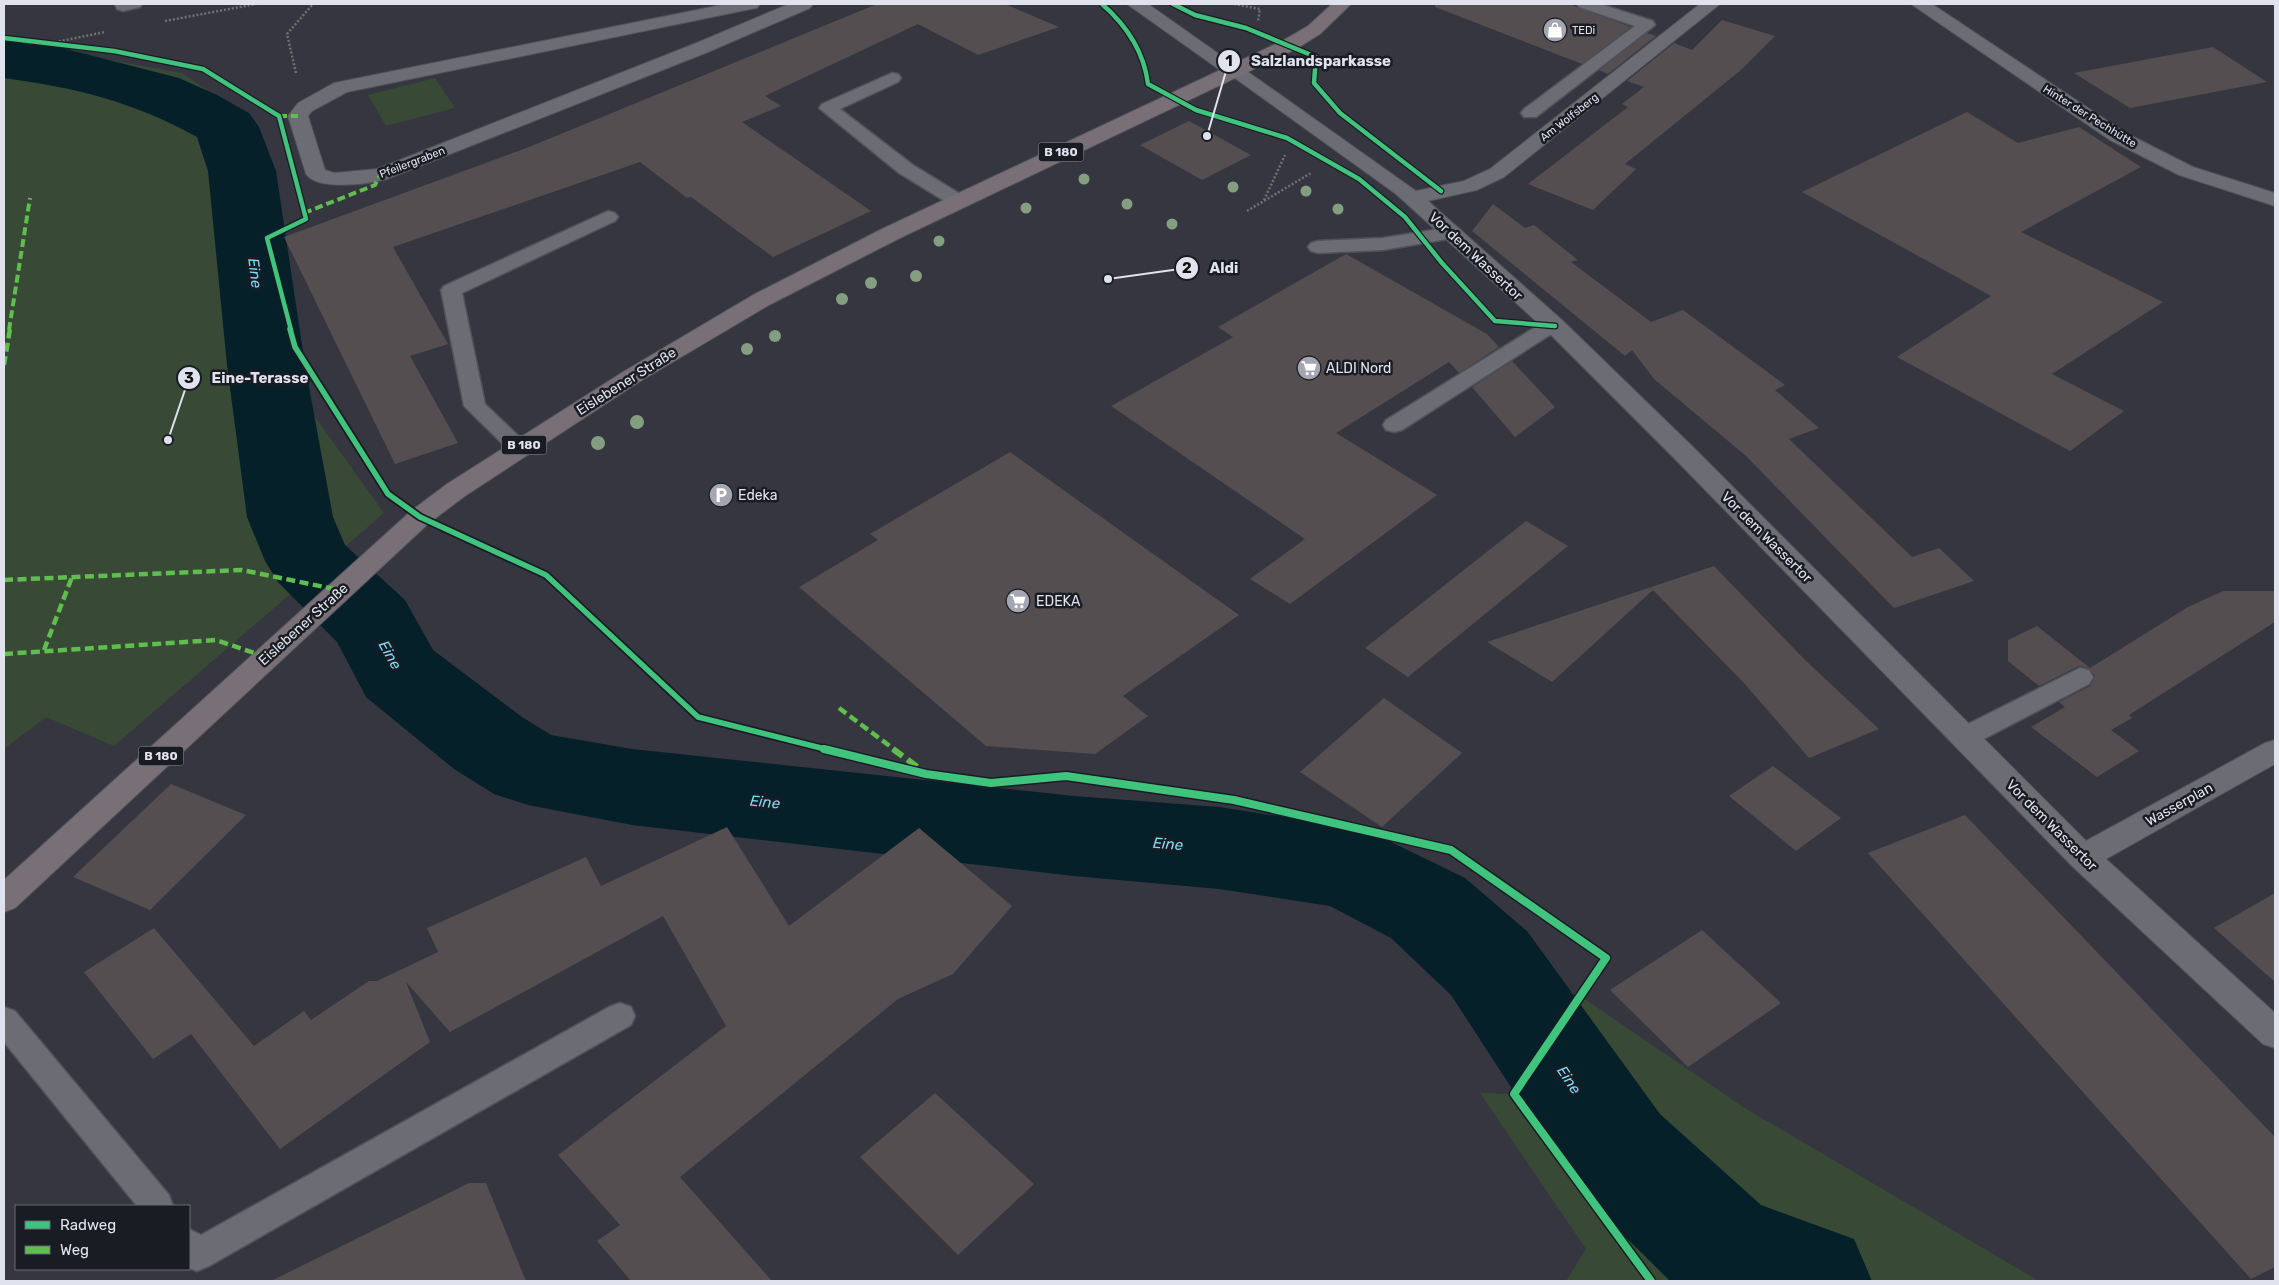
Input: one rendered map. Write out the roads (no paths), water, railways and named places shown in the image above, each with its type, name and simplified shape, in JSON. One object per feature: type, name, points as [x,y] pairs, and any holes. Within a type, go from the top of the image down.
[{"type":"main road","name":"Eislebener Straße","points":[[4,899],[113,802],[399,536],[456,490],[631,377],[761,300],[958,201],[1234,71],[1314,30],[1342,4]]},
{"type":"street","name":"Pfeilergraben","points":[[751,4],[341,86],[305,107],[298,116],[316,174],[333,179],[380,175],[701,48],[804,4]]},
{"type":"street","name":"Vor dem Wassertor","points":[[1136,4],[1380,172],[1452,233],[1511,289],[1555,326],[1692,461],[2083,857],[2275,1034]]},
{"type":"street","name":"Am Wolfsberg","points":[[1412,198],[1470,186],[1497,173],[1711,4]]},
{"type":"street","name":"Hinter der Pechhütte","points":[[1920,4],[2117,136],[2186,171],[2275,200]]},
{"type":"street","name":"Wasserplan","points":[[2083,857],[2275,751]]},
{"type":"lane","points":[[123,4],[124,6],[134,4]]},
{"type":"lane","points":[[1530,113],[1647,25],[1585,4]]},
{"type":"lane","points":[[892,78],[828,108],[906,169],[958,201]]},
{"type":"lane","points":[[520,448],[475,406],[451,290],[608,218]]},
{"type":"lane","points":[[1318,247],[1383,244],[1452,233]]},
{"type":"lane","points":[[1394,425],[1541,332],[1555,326]]},
{"type":"lane","points":[[1964,737],[2080,677]]},
{"type":"lane","points":[[190,1246],[196,1255],[620,1016]]},
{"type":"lane","points":[[4,1020],[156,1205]]},
{"type":"waterway","name":"Eine","points":[[4,59],[58,66],[156,92],[194,109],[226,127],[242,171],[266,365],[290,517],[309,561],[373,623],[399,673],[488,743],[528,768],[632,787],[1074,836],[1219,848],[1349,868],[1428,908],[1489,963],[1619,1152],[1723,1250],[1811,1281]]},
{"type":"place","name":"TEDi","points":[[1555,30]]},
{"type":"place","name":"Salzlandsparkasse","points":[[1207,136]]},
{"type":"place","name":"Aldi","points":[[1108,279]]},
{"type":"place","name":"ALDI Nord","points":[[1309,368]]},
{"type":"place","name":"Eine-Terasse","points":[[168,440]]},
{"type":"place","name":"Edeka","points":[[721,495]]},
{"type":"place","name":"EDEKA","points":[[1018,601]]}]
